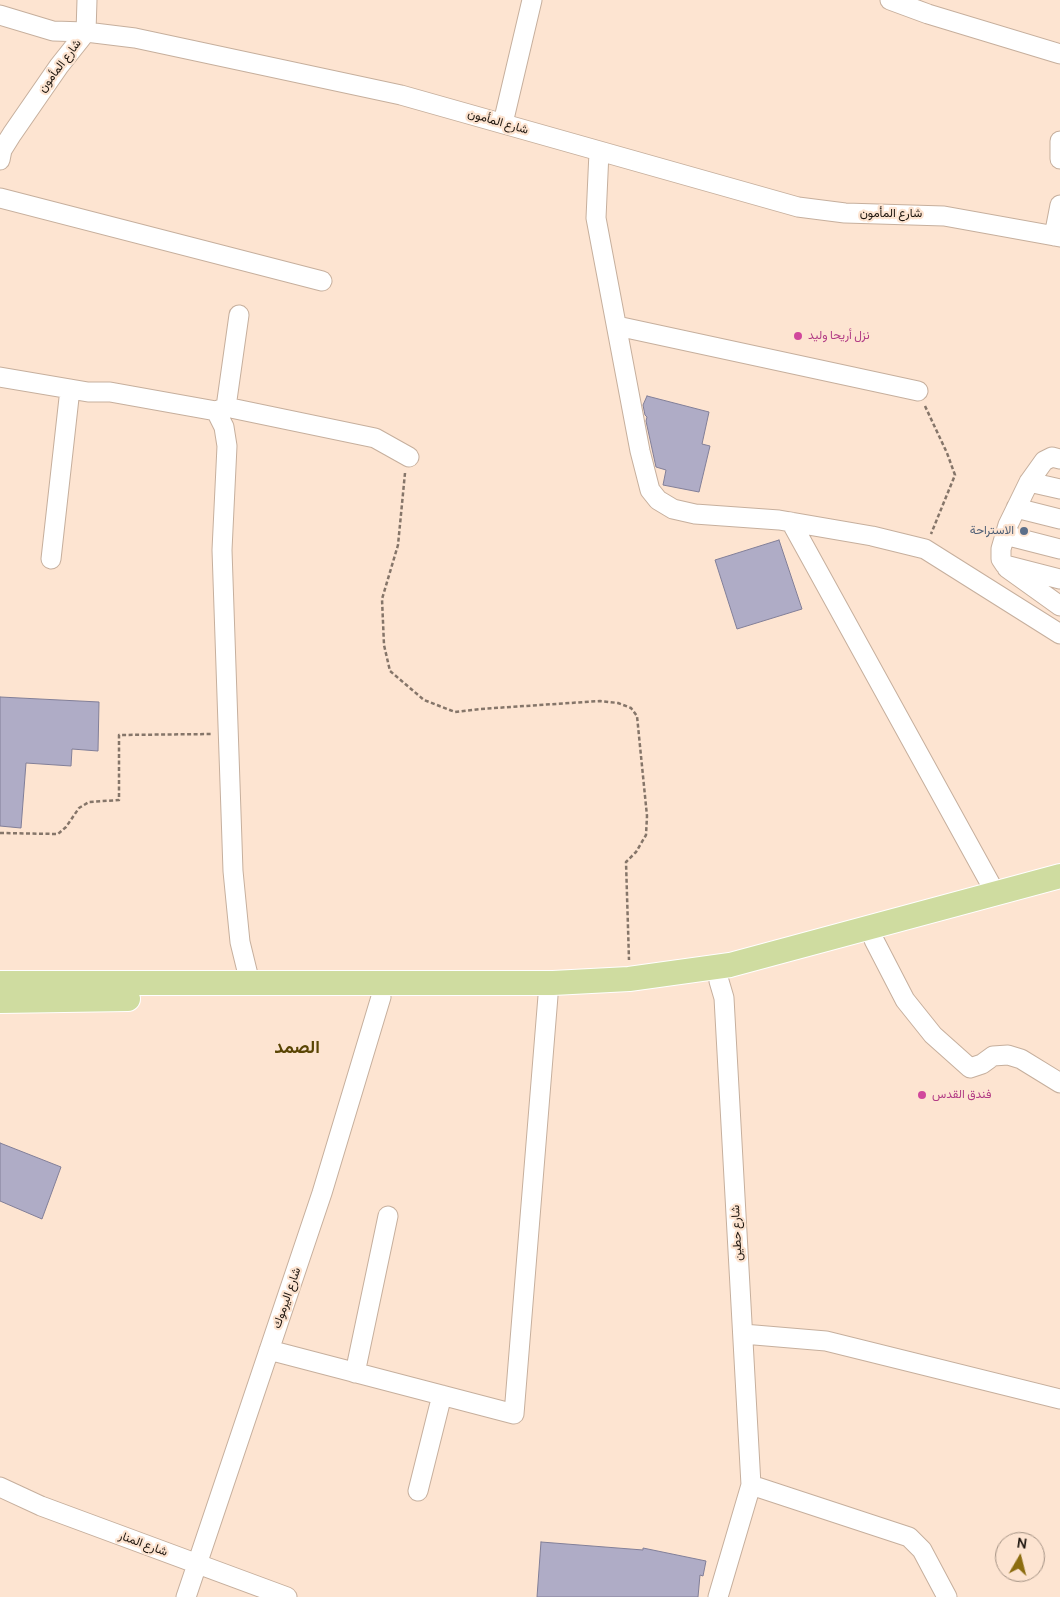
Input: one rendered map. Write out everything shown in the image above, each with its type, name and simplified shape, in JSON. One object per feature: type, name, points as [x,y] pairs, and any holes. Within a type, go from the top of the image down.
[{"type":"main road","points":[[0,983],[553,983],[629,979],[730,965],[1060,876]]},
{"type":"main road","points":[[0,1001],[548,996],[644,992],[720,981],[1060,891]]},
{"type":"street","points":[[0,15],[53,31],[86,32],[87,0]]},
{"type":"street","points":[[503,123],[532,0]]},
{"type":"street","points":[[890,0],[931,7],[1060,54]]},
{"type":"street","name":"شارع المأمون","points":[[0,160],[2,150],[12,134],[59,66],[86,32],[135,38],[401,95],[798,207],[845,214],[944,216],[1057,237]]},
{"type":"street","points":[[1060,141],[1060,158]]},
{"type":"street","points":[[599,152],[596,218],[640,450],[650,490],[658,500],[673,509],[695,514],[791,522],[872,536],[925,549],[1060,634]]},
{"type":"street","points":[[0,198],[322,281]]},
{"type":"street","points":[[1057,237],[1060,205]]},
{"type":"street","points":[[239,315],[221,409],[227,446],[222,550],[233,871],[240,942],[250,983]]},
{"type":"street","points":[[617,326],[918,391]]},
{"type":"street","points":[[0,377],[88,392],[110,392],[221,409],[374,438],[409,457]]},
{"type":"street","points":[[51,559],[70,389]]},
{"type":"street","points":[[1060,459],[1052,457],[1044,461],[1029,482],[1005,535],[1001,559],[1026,584],[1060,606]]},
{"type":"street","points":[[1029,482],[1060,489]]},
{"type":"street","points":[[1016,508],[1060,519]]},
{"type":"street","points":[[791,522],[996,894]]},
{"type":"street","points":[[1005,535],[1060,549]]},
{"type":"street","points":[[1005,565],[1060,579]]},
{"type":"street","points":[[874,940],[905,1000],[933,1035],[970,1068],[982,1064],[993,1056],[1008,1055],[1021,1059],[1060,1083]]},
{"type":"street","name":"شارع حطين","points":[[718,1597],[751,1485],[724,998],[720,981]]},
{"type":"street","points":[[269,1350],[514,1414],[548,996]]},
{"type":"street","name":"شارع اليرموك","points":[[186,1597],[322,1193],[381,997]]},
{"type":"street","points":[[355,1373],[388,1216]]},
{"type":"street","points":[[743,1334],[826,1341],[1060,1399]]},
{"type":"street","points":[[418,1491],[442,1396]]},
{"type":"street","points":[[751,1485],[909,1537],[922,1550],[947,1597]]},
{"type":"street","name":"شارع المنار","points":[[0,1488],[41,1506],[287,1597]]},
{"type":"path","points":[[918,391],[955,474],[925,549]]},
{"type":"path","points":[[409,457],[398,545],[382,599],[384,644],[390,670],[424,700],[455,712],[600,702],[618,703],[631,708],[637,716],[647,816],[646,835],[636,852],[626,862],[629,979]]},
{"type":"path","points":[[0,833],[58,834],[66,827],[79,808],[88,802],[119,800],[119,735],[229,734]]},
{"type":"building","points":[[647,396],[709,412],[702,444],[710,446],[699,492],[663,485],[666,470],[656,467],[643,405]]},
{"type":"building","points":[[779,540],[802,609],[737,629],[715,560]]},
{"type":"building","points":[[0,697],[99,702],[98,751],[72,749],[71,766],[26,763],[21,828],[0,826]]},
{"type":"building","points":[[0,1143],[61,1167],[42,1219],[0,1201]]},
{"type":"building","points":[[541,1542],[643,1550],[643,1548],[706,1561],[703,1576],[700,1575],[698,1597],[537,1597]]},
{"type":"place","name":"نزل أريحا وليد","points":[[798,336]]},
{"type":"place","name":"الاستراحة","points":[[1024,531]]},
{"type":"place","name":"فندق القدس","points":[[922,1095]]},
{"type":"district","name":"الصمد","points":[[297,1048]]}]
